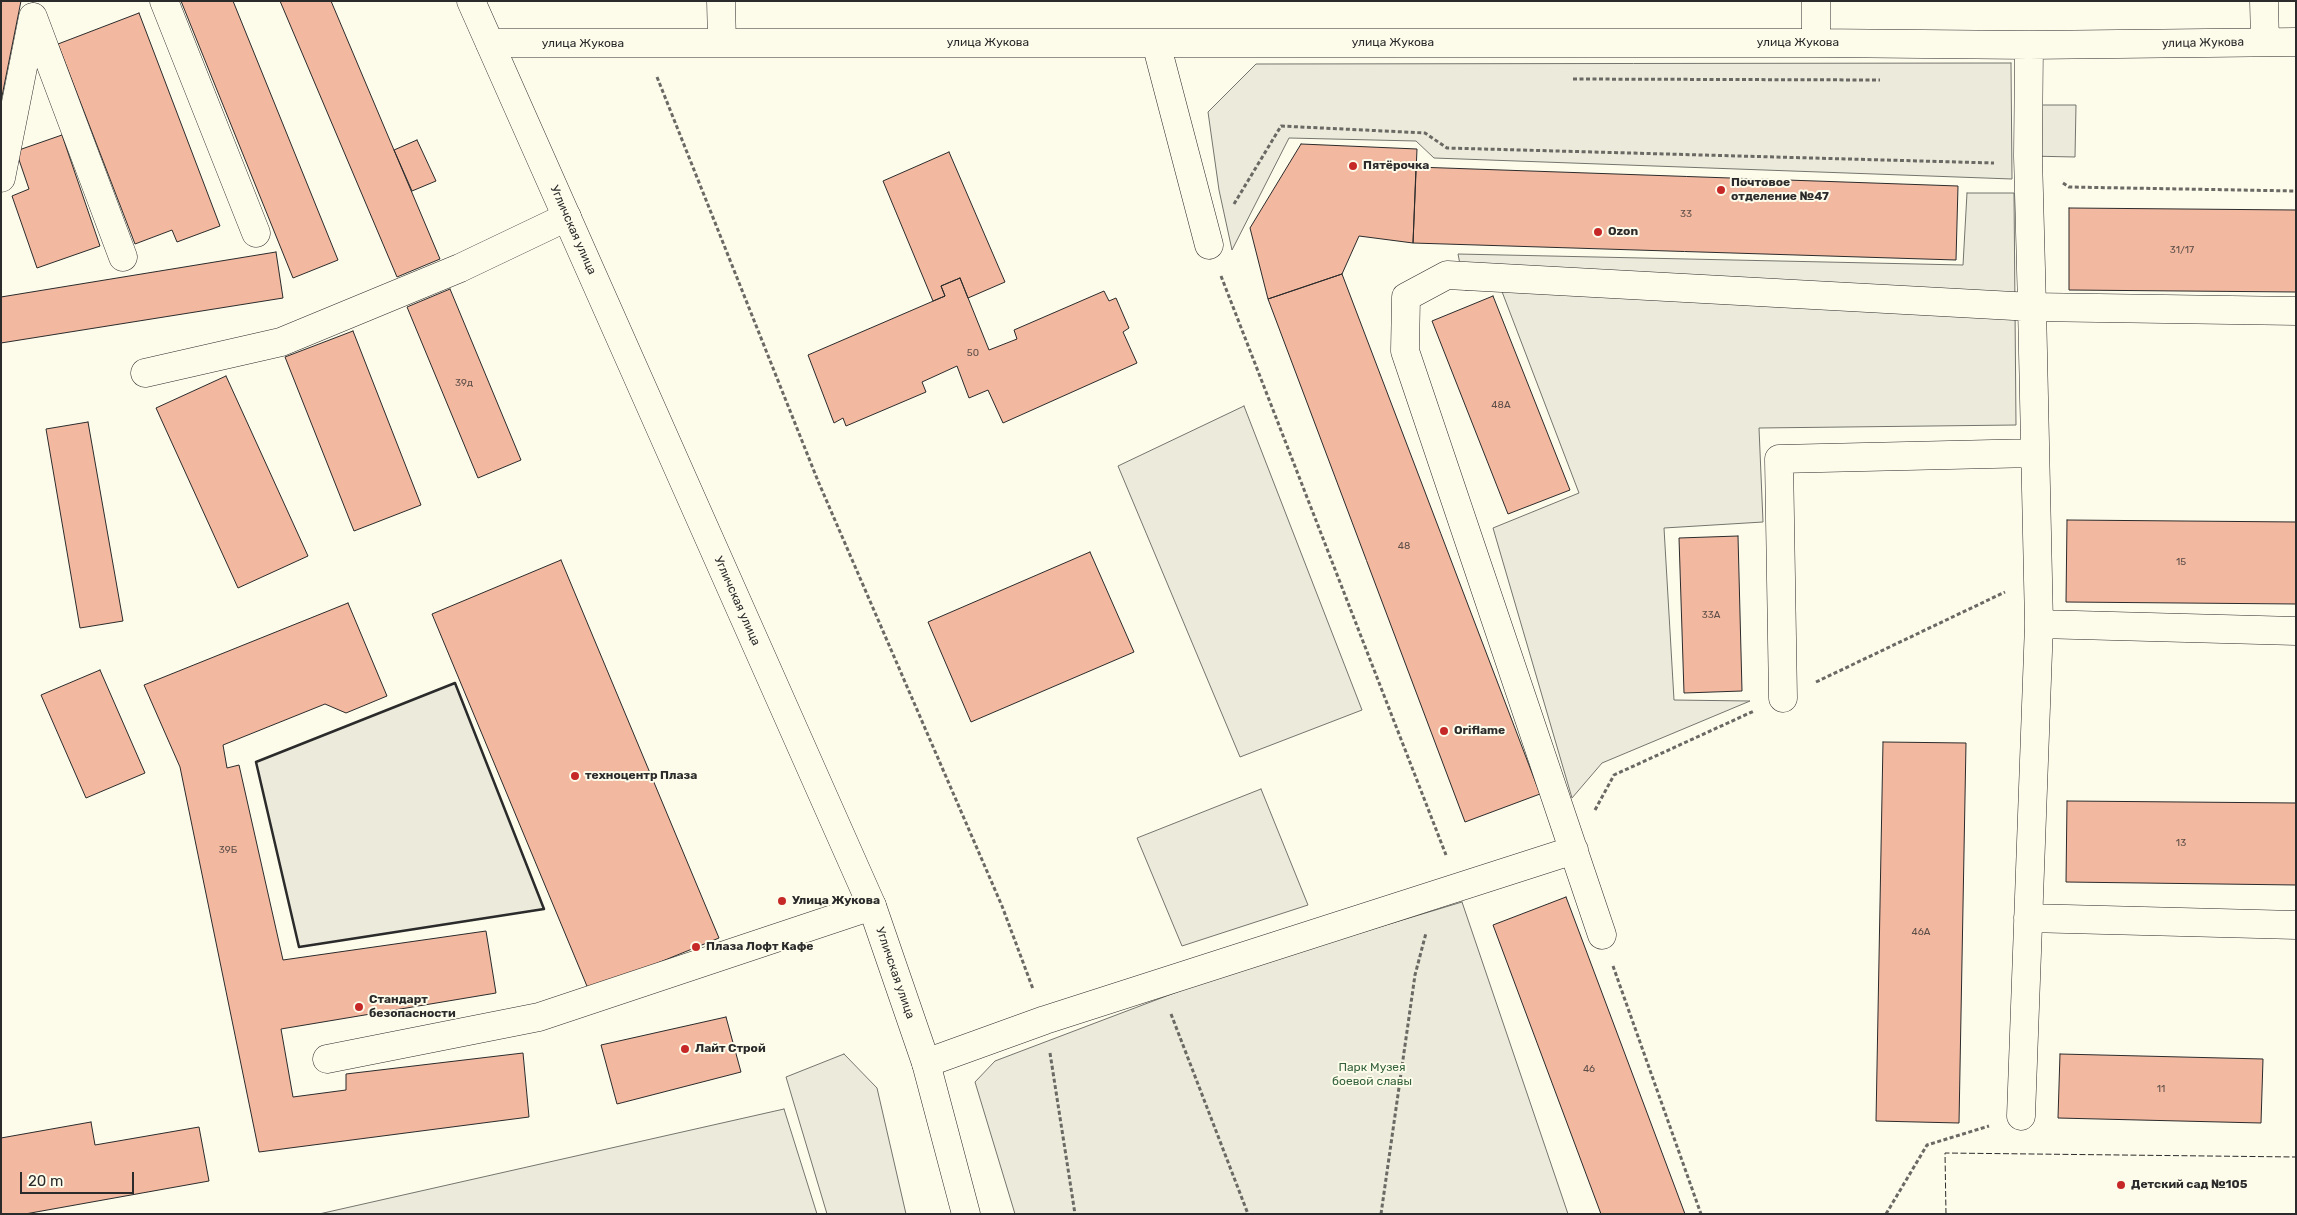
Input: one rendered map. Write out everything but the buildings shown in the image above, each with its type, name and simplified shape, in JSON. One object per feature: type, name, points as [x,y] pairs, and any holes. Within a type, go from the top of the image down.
[{"type":"street","points":[[164,1],[256,233]]},
{"type":"street","name":"Угличская улица","points":[[471,1],[872,906],[926,1063],[966,1214]]},
{"type":"street","points":[[721,1],[722,43]]},
{"type":"street","points":[[1816,1],[1816,43]]},
{"type":"street","points":[[2264,1],[2265,42]]},
{"type":"street","points":[[1,178],[34,9]]},
{"type":"street","points":[[34,9],[123,257]]},
{"type":"street","name":"улица Жукова","points":[[490,43],[1816,43],[2029,45],[2296,42]]},
{"type":"street","points":[[1156,43],[1209,245]]},
{"type":"street","points":[[2021,1116],[2039,624],[2028,156],[2029,45]]},
{"type":"street","points":[[145,373],[281,342],[460,268],[567,217]]},
{"type":"street","points":[[1602,935],[1405,351],[1406,297],[1448,275],[2032,307],[2296,311]]},
{"type":"street","points":[[1783,698],[1779,459],[2035,453]]},
{"type":"street","points":[[2039,624],[2296,631]]},
{"type":"street","points":[[926,1063],[1045,1020],[1574,850]]},
{"type":"street","points":[[327,1059],[540,1017],[872,906]]},
{"type":"street","points":[[2028,918],[2296,925]]},
{"type":"path","points":[[644,44],[818,481],[1002,906],[1045,1020],[1062,1120],[1075,1214]]},
{"type":"path","points":[[1571,79],[1889,80]]},
{"type":"path","points":[[1381,1214],[1415,975],[1427,931]]},
{"type":"path","points":[[1602,935],[1701,1214]]},
{"type":"path","points":[[1160,984],[1248,1214]]},
{"type":"path","points":[[1886,1214],[1927,1145],[2021,1116]]},
{"type":"green space","points":[[2011,63],[2012,179],[1434,158],[1416,141],[1289,138],[1232,250],[1219,190],[1208,112],[1256,64]]},
{"type":"green space","points":[[1967,193],[2014,193],[2016,425],[1759,428],[1763,522],[1664,528],[1674,700],[1750,701],[1602,763],[1572,798],[1493,528],[1579,493],[1501,289],[1465,290],[1458,254],[1963,265]]},
{"type":"green space","points":[[1244,406],[1362,710],[1240,757],[1118,466]]},
{"type":"green space","name":"Парк Музея боевой славы","points":[[1462,902],[1568,1214],[1015,1214],[975,1082],[995,1061],[1227,973]]},
{"type":"green space","points":[[844,1054],[877,1088],[906,1214],[827,1214],[786,1077]]},
{"type":"green space","points":[[784,1109],[817,1214],[319,1214]]},
{"type":"shaded area","points":[[2029,105],[2076,105],[2075,157],[2028,156]]},
{"type":"shaded area","points":[[455,683],[544,909],[299,947],[256,762]]},
{"type":"shaded area","points":[[1261,789],[1308,905],[1182,946],[1137,838]]},
{"type":"fence","points":[[1946,1214],[1945,1153],[2296,1157]]},
{"type":"wall","points":[[455,683],[544,909],[299,947],[256,762],[455,683]]},
{"type":"place","name":"Пятёрочка","points":[[1353,166]]},
{"type":"place","name":"Почтовое отделение №47","points":[[1721,190]]},
{"type":"place","name":"Ozon","points":[[1598,232]]},
{"type":"place","name":"Oriflame","points":[[1444,731]]},
{"type":"place","name":"техноцентр Плаза","points":[[575,776]]},
{"type":"place","name":"Улица Жукова","points":[[782,901]]},
{"type":"place","name":"Плаза Лофт Кафе","points":[[696,947]]},
{"type":"place","name":"Стандарт безопасности","points":[[359,1007]]},
{"type":"place","name":"Лайт Строй","points":[[685,1049]]},
{"type":"place","name":"Детский сад №105","points":[[2121,1185]]}]
